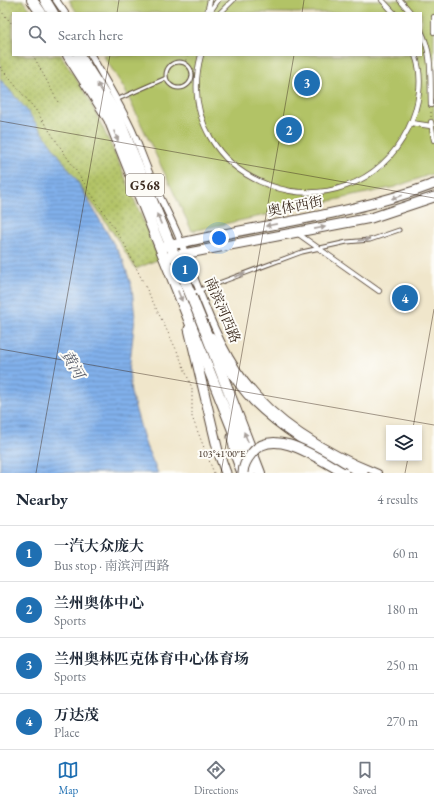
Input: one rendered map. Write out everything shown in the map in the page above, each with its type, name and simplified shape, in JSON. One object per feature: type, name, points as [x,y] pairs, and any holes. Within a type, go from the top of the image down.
[{"type":"highway","points":[[32,0],[40,12]]},
{"type":"highway","points":[[45,0],[52,12]]},
{"type":"highway","name":"南滨河西路","points":[[69,56],[109,103]]},
{"type":"highway","name":"南滨河西路","points":[[80,56],[117,115],[169,257],[186,311],[250,473]]},
{"type":"highway","name":"南滨河西路","points":[[169,257],[195,292],[201,320],[260,473]]},
{"type":"main road","name":"奥体西街","points":[[165,246],[347,210],[397,197],[434,184]]},
{"type":"main road","name":"奥体西街","points":[[169,257],[371,218],[434,197]]},
{"type":"main road","points":[[186,311],[200,379],[218,451],[226,473]]},
{"type":"main road","points":[[201,320],[235,378],[253,400],[278,423],[324,454],[363,473]]},
{"type":"main road","points":[[229,420],[236,457],[242,473]]},
{"type":"main road","points":[[242,473],[247,459],[256,448],[264,443],[276,442],[287,444],[304,451],[345,473]]},
{"type":"street","points":[[56,0],[64,12]]},
{"type":"street","points":[[208,12],[210,0]]},
{"type":"street","points":[[209,12],[218,0]]},
{"type":"street","points":[[221,12],[233,0]]},
{"type":"street","points":[[382,0],[393,12]]},
{"type":"street","points":[[400,0],[410,12]]},
{"type":"street","points":[[434,17],[434,32]]},
{"type":"street","points":[[422,33],[425,38],[430,57],[431,105]]},
{"type":"street","name":"南滨河西路","points":[[91,56],[109,103],[181,243],[195,292],[225,352],[245,381],[269,407],[305,435],[322,446],[378,473]]},
{"type":"street","points":[[201,56],[197,75],[200,113],[206,129],[225,158],[244,173],[266,185],[289,192],[322,192],[342,188],[365,178],[386,162],[402,141],[417,107],[419,83],[415,56]]},
{"type":"street","points":[[431,105],[434,98]]},
{"type":"street","points":[[411,123],[431,124],[434,140]]},
{"type":"street","points":[[296,232],[380,291]]},
{"type":"lane","points":[[191,74],[189,82],[183,87],[174,87],[166,78],[169,66],[176,63],[184,64],[191,74],[197,75]]},
{"type":"lane","points":[[109,103],[166,78]]},
{"type":"lane","points":[[195,292],[302,252],[347,242],[370,240],[399,230]]},
{"type":"path","points":[[0,10],[12,24]]},
{"type":"path","points":[[34,56],[58,102]]},
{"type":"path","points":[[184,64],[188,56]]},
{"type":"path","points":[[0,67],[35,109],[124,242],[178,352],[192,388],[192,417],[214,473]]},
{"type":"path","points":[[431,105],[431,124]]},
{"type":"green space","points":[[0,0],[23,0],[32,12],[12,12],[12,56],[62,56],[90,101],[117,158],[159,259],[136,269],[112,231],[40,129],[0,79]]},
{"type":"green space","points":[[69,0],[434,0],[434,173],[395,187],[192,231],[124,88],[104,56],[422,56],[422,12],[76,12]]},
{"type":"water","name":"黄河","points":[[0,79],[25,108],[76,179],[123,260],[132,288],[135,318],[129,371],[131,393],[146,446],[158,473],[0,473]]},
{"type":"place","name":"兰州奥林匹克体育中心体育场","points":[[307,83]]},
{"type":"place","name":"兰州奥体中心","points":[[289,130]]},
{"type":"place","name":"一汽大众庞大","points":[[185,269]]},
{"type":"place","name":"万达茂","points":[[405,298]]}]
